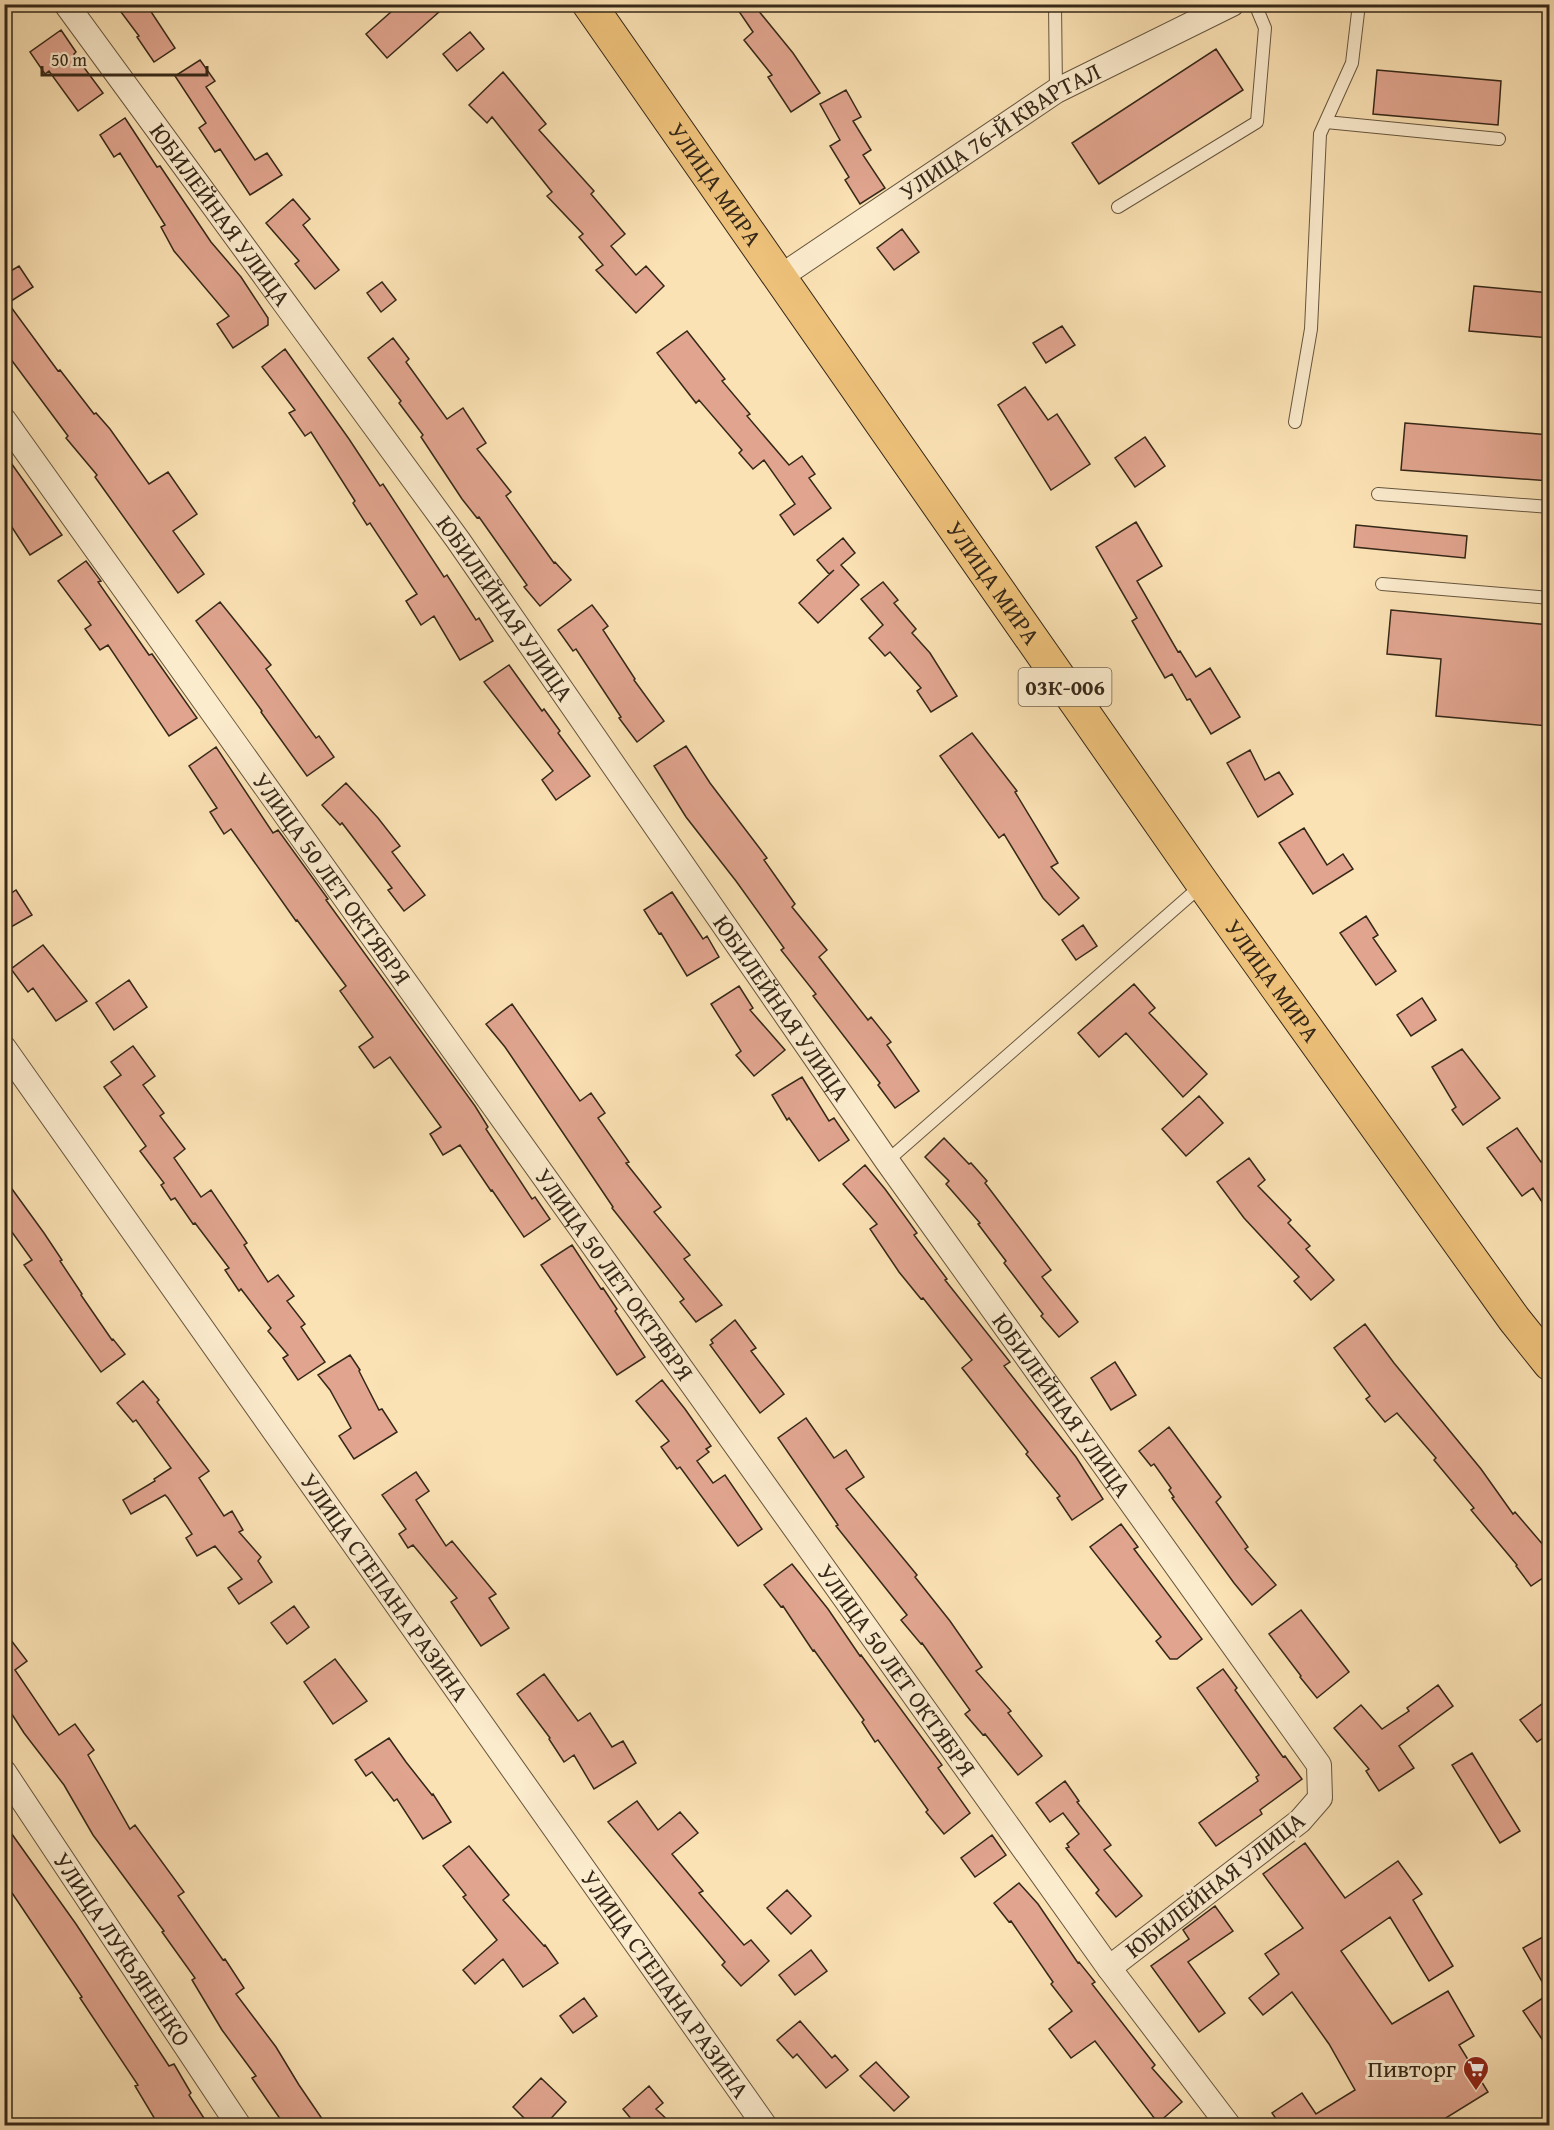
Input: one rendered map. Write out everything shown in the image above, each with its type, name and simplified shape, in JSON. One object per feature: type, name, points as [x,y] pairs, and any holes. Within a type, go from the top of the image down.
[{"type":"main road","name":"УЛИЦА МИРА","points":[[589,4],[1203,884],[1514,1319],[1550,1364]]},
{"type":"street","name":"ЮБИЛЕЙНАЯ УЛИЦА","points":[[66,4],[458,540],[887,1161],[1319,1765],[1320,1798],[1300,1821],[1109,1968]]},
{"type":"street","name":"УЛИЦА 76-Й КВАРТАЛ","points":[[780,277],[1056,91],[1232,4]]},
{"type":"street","name":"УЛИЦА 50 ЛЕТ ОКТЯБРЯ","points":[[4,420],[1109,1968],[1229,2126]]},
{"type":"street","name":"УЛИЦА СТЕПАНА РАЗИНА","points":[[4,1047],[765,2126]]},
{"type":"street","name":"УЛИЦА ЛУКЬЯНЕНКО","points":[[4,1772],[240,2126]]},
{"type":"lane","points":[[1055,4],[1056,91]]},
{"type":"lane","points":[[1118,207],[1257,122],[1265,27],[1255,4]]},
{"type":"lane","points":[[1294,422],[1311,329],[1320,134],[1352,63],[1359,4]]},
{"type":"lane","points":[[1326,122],[1499,139]]},
{"type":"lane","points":[[1378,494],[1550,507]]},
{"type":"lane","points":[[1382,584],[1550,598]]},
{"type":"lane","points":[[887,1161],[1203,884]]},
{"type":"building","points":[[115,4],[146,4],[175,48],[154,62],[137,37],[139,36]]},
{"type":"building","points":[[400,4],[448,4],[387,58],[366,34]]},
{"type":"building","points":[[734,4],[753,4],[793,53],[820,93],[791,112],[768,77],[772,75],[744,40],[753,32]]},
{"type":"building","points":[[61,30],[76,52],[74,54],[103,93],[78,111],[49,71],[45,74],[30,52]]},
{"type":"building","points":[[470,32],[484,49],[457,71],[443,54]]},
{"type":"building","points":[[1216,49],[1243,90],[1099,184],[1072,143]]},
{"type":"building","points":[[200,60],[215,81],[206,87],[255,160],[267,153],[282,175],[250,195],[220,149],[215,152],[199,128],[206,123],[175,76]]},
{"type":"building","points":[[1377,70],[1501,81],[1498,125],[1373,114]]},
{"type":"building","points":[[503,72],[546,124],[539,130],[594,191],[591,194],[625,234],[611,246],[636,275],[646,266],[664,286],[636,313],[596,270],[603,265],[579,237],[583,234],[547,196],[552,192],[492,117],[487,123],[469,105]]},
{"type":"building","points":[[846,90],[861,117],[853,121],[871,150],[863,155],[885,188],[860,204],[845,180],[849,177],[830,146],[840,140],[820,104]]},
{"type":"building","points":[[125,118],[157,167],[160,166],[211,242],[241,277],[268,318],[268,325],[233,348],[217,324],[229,316],[174,251],[161,227],[165,225],[120,153],[114,157],[100,135]]},
{"type":"building","points":[[293,199],[310,219],[303,225],[339,270],[315,289],[295,264],[299,261],[266,223]]},
{"type":"building","points":[[902,229],[919,252],[894,270],[877,248]]},
{"type":"building","points":[[19,266],[33,287],[8,303],[58,371],[60,370],[94,414],[96,413],[110,429],[149,484],[168,472],[197,514],[173,531],[204,574],[178,593],[95,477],[97,475],[66,438],[68,436],[4,350],[4,275]]},
{"type":"building","points":[[382,282],[396,300],[381,312],[367,293]]},
{"type":"building","points":[[1474,286],[1550,293],[1550,338],[1469,331]]},
{"type":"building","points":[[1062,326],[1075,345],[1046,363],[1033,343]]},
{"type":"building","points":[[687,331],[725,379],[722,381],[750,414],[747,416],[789,465],[802,456],[815,474],[809,478],[831,508],[794,535],[780,515],[795,504],[764,460],[753,469],[739,453],[742,450],[699,400],[696,403],[657,353]]},
{"type":"building","points":[[393,338],[409,359],[406,362],[447,419],[463,408],[486,443],[477,449],[511,492],[506,496],[554,563],[571,580],[540,606],[524,587],[527,585],[479,517],[477,518],[462,499],[421,437],[423,435],[399,403],[401,401],[368,358]]},
{"type":"building","points":[[285,349],[380,486],[383,484],[444,577],[447,575],[476,620],[479,618],[493,641],[460,660],[434,616],[421,625],[406,601],[417,594],[370,523],[367,525],[353,503],[355,501],[311,432],[305,436],[289,413],[295,410],[262,367]]},
{"type":"building","points":[[1025,387],[1048,420],[1057,414],[1090,464],[1051,490],[998,405]]},
{"type":"building","points":[[1405,423],[1550,435],[1550,481],[1401,470]]},
{"type":"building","points":[[1145,437],[1165,466],[1135,487],[1115,458]]},
{"type":"building","points":[[4,453],[62,535],[30,555],[4,515]]},
{"type":"building","points":[[1136,522],[1162,566],[1137,581],[1178,652],[1180,651],[1196,677],[1210,668],[1240,717],[1211,734],[1172,674],[1165,678],[1132,621],[1137,618],[1096,547]]},
{"type":"building","points":[[1356,525],[1467,536],[1465,558],[1354,547]]},
{"type":"building","points":[[843,538],[855,553],[841,565],[859,585],[818,623],[799,603],[834,570],[829,574],[817,560]]},
{"type":"building","points":[[86,561],[149,655],[152,654],[197,718],[169,736],[108,645],[100,650],[85,629],[91,625],[58,581]]},
{"type":"building","points":[[883,582],[898,600],[894,603],[916,629],[912,633],[930,653],[957,696],[931,712],[917,691],[921,688],[890,652],[885,656],[869,638],[883,625],[861,599]]},
{"type":"building","points":[[220,602],[271,665],[266,669],[316,738],[319,736],[334,757],[307,776],[196,621]]},
{"type":"building","points":[[592,605],[608,626],[603,630],[634,680],[664,721],[637,742],[619,718],[621,717],[576,649],[573,651],[558,630]]},
{"type":"building","points":[[1391,610],[1550,625],[1548,726],[1436,716],[1441,659],[1387,654]]},
{"type":"building","points":[[509,665],[542,711],[544,709],[560,731],[558,733],[590,776],[556,800],[542,780],[553,771],[484,682]]},
{"type":"building","points":[[972,733],[1017,791],[1015,792],[1058,863],[1051,867],[1079,898],[1059,915],[1043,898],[1004,834],[999,838],[940,756]]},
{"type":"building","points":[[686,746],[710,783],[767,858],[764,860],[795,904],[792,907],[827,950],[819,957],[868,1020],[871,1017],[891,1042],[887,1045],[919,1091],[895,1108],[878,1085],[880,1083],[813,996],[816,994],[781,950],[784,948],[736,881],[686,817],[654,766]]},
{"type":"building","points":[[216,747],[273,833],[278,830],[475,1106],[488,1127],[486,1129],[532,1199],[535,1197],[550,1219],[524,1237],[460,1145],[443,1155],[430,1134],[441,1127],[390,1057],[374,1068],[359,1047],[373,1037],[340,991],[346,986],[296,921],[231,829],[224,834],[210,812],[217,808],[189,766]]},
{"type":"building","points":[[1250,750],[1265,780],[1279,772],[1293,794],[1258,817],[1227,763]]},
{"type":"building","points":[[346,783],[400,846],[392,852],[425,895],[404,911],[388,890],[392,888],[342,823],[340,825],[322,805]]},
{"type":"building","points":[[1304,828],[1327,865],[1343,854],[1353,869],[1313,894],[1279,843]]},
{"type":"building","points":[[16,890],[32,915],[4,931],[4,898]]},
{"type":"building","points":[[672,892],[703,939],[707,936],[719,957],[687,976],[644,910]]},
{"type":"building","points":[[1366,916],[1378,935],[1373,938],[1396,971],[1376,985],[1340,933]]},
{"type":"building","points":[[1083,925],[1097,946],[1076,960],[1062,940]]},
{"type":"building","points":[[43,945],[87,1001],[56,1021],[33,988],[28,992],[11,969]]},
{"type":"building","points":[[129,980],[147,1007],[114,1030],[96,1003]]},
{"type":"building","points":[[1134,984],[1155,1008],[1149,1013],[1207,1074],[1183,1097],[1126,1033],[1099,1057],[1078,1033]]},
{"type":"building","points":[[739,986],[753,1008],[750,1010],[785,1050],[754,1076],[736,1055],[741,1051],[711,1004]]},
{"type":"building","points":[[1422,998],[1436,1020],[1411,1036],[1397,1015]]},
{"type":"building","points":[[512,1004],[580,1101],[591,1093],[605,1113],[598,1118],[629,1162],[626,1163],[661,1207],[654,1212],[690,1255],[684,1259],[722,1305],[696,1322],[680,1302],[684,1299],[612,1208],[505,1047],[486,1024]]},
{"type":"building","points":[[133,1046],[155,1076],[143,1085],[164,1113],[160,1116],[185,1149],[174,1158],[201,1197],[211,1190],[247,1243],[244,1245],[268,1282],[278,1275],[294,1296],[287,1301],[305,1324],[301,1327],[325,1362],[298,1380],[283,1358],[288,1355],[268,1331],[271,1328],[241,1289],[239,1291],[225,1270],[229,1268],[175,1198],[171,1200],[161,1185],[164,1183],[140,1151],[146,1146],[104,1087],[121,1075],[111,1062]]},
{"type":"building","points":[[1462,1049],[1500,1098],[1463,1125],[1452,1110],[1456,1107],[1432,1067]]},
{"type":"building","points":[[802,1077],[829,1121],[834,1118],[849,1140],[819,1161],[789,1118],[787,1120],[772,1095]]},
{"type":"building","points":[[1199,1096],[1223,1123],[1186,1156],[1162,1129]]},
{"type":"building","points":[[1517,1128],[1541,1162],[1550,1155],[1550,1214],[1533,1188],[1522,1196],[1487,1148]]},
{"type":"building","points":[[944,1138],[987,1181],[985,1183],[1051,1270],[1042,1277],[1078,1322],[1059,1337],[1041,1316],[1043,1314],[1004,1263],[1006,1261],[978,1224],[980,1223],[946,1184],[949,1181],[925,1157]]},
{"type":"building","points":[[1249,1158],[1265,1180],[1258,1186],[1291,1220],[1288,1223],[1310,1246],[1306,1249],[1334,1280],[1311,1300],[1294,1281],[1299,1277],[1244,1218],[1217,1182]]},
{"type":"building","points":[[865,1165],[917,1233],[914,1235],[947,1279],[945,1280],[1010,1362],[1004,1366],[1076,1457],[1103,1499],[1072,1520],[1057,1498],[1060,1496],[962,1368],[972,1360],[923,1298],[921,1299],[899,1272],[870,1229],[877,1224],[843,1184]]},
{"type":"building","points":[[4,1178],[62,1260],[60,1261],[81,1295],[112,1340],[125,1354],[101,1372],[24,1265],[32,1260],[4,1221]]},
{"type":"building","points":[[572,1245],[617,1309],[615,1311],[645,1357],[617,1375],[541,1265]]},
{"type":"building","points":[[735,1320],[756,1348],[751,1351],[784,1394],[760,1413],[710,1345],[713,1343],[711,1340]]},
{"type":"building","points":[[1365,1324],[1481,1469],[1513,1514],[1515,1512],[1550,1553],[1550,1573],[1531,1586],[1517,1565],[1471,1510],[1474,1508],[1434,1460],[1436,1458],[1397,1413],[1385,1422],[1366,1399],[1370,1396],[1334,1348]]},
{"type":"building","points":[[350,1355],[360,1370],[379,1410],[382,1409],[397,1432],[354,1459],[339,1436],[351,1428],[330,1390],[318,1375]]},
{"type":"building","points":[[1115,1362],[1136,1395],[1111,1410],[1091,1378]]},
{"type":"building","points":[[662,1380],[711,1446],[706,1449],[709,1452],[697,1461],[713,1483],[725,1475],[762,1529],[738,1546],[680,1467],[677,1469],[661,1447],[669,1441],[636,1401]]},
{"type":"building","points":[[143,1381],[209,1471],[199,1478],[224,1516],[232,1511],[243,1530],[239,1532],[261,1557],[258,1561],[272,1582],[239,1604],[228,1588],[242,1579],[215,1546],[197,1556],[186,1538],[192,1534],[165,1495],[131,1514],[123,1500],[155,1481],[154,1479],[171,1468],[136,1420],[133,1422],[117,1403]]},
{"type":"building","points":[[806,1418],[834,1458],[846,1450],[864,1477],[846,1489],[917,1575],[915,1577],[950,1621],[982,1667],[976,1671],[1011,1711],[1008,1713],[1042,1756],[1018,1775],[985,1734],[983,1735],[965,1714],[970,1710],[922,1643],[901,1620],[907,1615],[836,1526],[838,1525],[778,1438]]},
{"type":"building","points":[[1169,1427],[1221,1497],[1216,1502],[1248,1547],[1245,1549],[1276,1585],[1252,1605],[1172,1498],[1174,1497],[1169,1490],[1171,1488],[1154,1464],[1151,1466],[1139,1451]]},
{"type":"building","points":[[416,1472],[429,1491],[416,1500],[446,1546],[452,1541],[496,1594],[489,1598],[509,1628],[481,1646],[451,1602],[457,1598],[413,1545],[408,1548],[399,1534],[406,1529],[382,1495]]},
{"type":"building","points":[[1121,1524],[1138,1547],[1134,1549],[1202,1639],[1177,1659],[1170,1659],[1156,1641],[1161,1637],[1090,1547]]},
{"type":"building","points":[[792,1564],[828,1609],[860,1656],[942,1765],[938,1768],[970,1813],[944,1834],[926,1812],[928,1810],[878,1740],[875,1742],[862,1722],[864,1720],[783,1606],[781,1607],[764,1585]]},
{"type":"building","points":[[294,1606],[309,1627],[287,1644],[271,1623]]},
{"type":"building","points":[[1301,1610],[1349,1672],[1317,1698],[1269,1634]]},
{"type":"building","points":[[4,1631],[27,1661],[15,1670],[59,1735],[75,1724],[94,1750],[88,1755],[130,1829],[135,1825],[184,1892],[178,1896],[244,1988],[236,1994],[276,2047],[327,2126],[285,2126],[252,2078],[256,2076],[222,2030],[192,1980],[195,1978],[162,1932],[164,1931],[93,1835],[64,1785],[24,1733],[4,1702]]},
{"type":"building","points":[[335,1659],[367,1701],[333,1724],[304,1682]]},
{"type":"building","points":[[1223,1669],[1237,1688],[1235,1690],[1283,1757],[1285,1756],[1302,1779],[1260,1810],[1262,1814],[1216,1846],[1199,1823],[1258,1781],[1256,1777],[1259,1775],[1197,1688]]},
{"type":"building","points":[[544,1674],[578,1721],[590,1713],[612,1747],[623,1741],[636,1763],[594,1789],[574,1755],[564,1762],[550,1738],[517,1694]]},
{"type":"building","points":[[1438,1685],[1453,1706],[1399,1746],[1414,1768],[1379,1791],[1366,1771],[1369,1769],[1334,1728],[1361,1705],[1382,1729],[1409,1711],[1407,1708]]},
{"type":"building","points":[[1550,1698],[1550,1733],[1537,1742],[1520,1720]]},
{"type":"building","points":[[389,1738],[433,1794],[451,1822],[423,1839],[397,1799],[394,1801],[372,1772],[366,1776],[355,1760]]},
{"type":"building","points":[[1472,1753],[1520,1831],[1500,1843],[1452,1765]]},
{"type":"building","points":[[1065,1781],[1079,1801],[1077,1802],[1111,1845],[1104,1850],[1142,1896],[1116,1917],[1096,1893],[1099,1890],[1066,1848],[1069,1847],[1067,1844],[1079,1834],[1063,1813],[1050,1822],[1036,1803]]},
{"type":"building","points":[[637,1801],[658,1830],[680,1812],[698,1833],[672,1854],[703,1891],[699,1893],[744,1945],[751,1940],[769,1961],[741,1986],[722,1965],[725,1962],[608,1822]]},
{"type":"building","points":[[4,1823],[76,1924],[169,2066],[174,2064],[191,2093],[189,2095],[209,2126],[159,2126],[135,2086],[138,2085],[4,1881]]},
{"type":"building","points":[[992,1835],[1006,1855],[975,1877],[961,1858]]},
{"type":"building","points":[[1305,1843],[1345,1898],[1398,1861],[1422,1894],[1413,1900],[1453,1966],[1429,1981],[1390,1917],[1341,1951],[1392,2024],[1448,1991],[1474,2036],[1459,2045],[1488,2092],[1433,2126],[1281,2126],[1272,2113],[1302,2093],[1316,2114],[1355,2090],[1329,2044],[1292,1992],[1263,2015],[1249,1998],[1279,1974],[1265,1954],[1303,1928],[1263,1874]]},
{"type":"building","points":[[469,1846],[509,1895],[503,1900],[545,1945],[558,1963],[523,1987],[503,1959],[475,1984],[463,1970],[497,1940],[463,1897],[466,1895],[443,1866]]},
{"type":"building","points":[[1019,1883],[1038,1904],[1078,1963],[1095,1982],[1092,1984],[1155,2065],[1152,2068],[1182,2102],[1158,2123],[1095,2041],[1071,2058],[1049,2029],[1072,2011],[1051,1984],[1053,1982],[1011,1921],[1009,1922],[994,1903]]},
{"type":"building","points":[[787,1890],[811,1916],[791,1934],[767,1908]]},
{"type":"building","points":[[1215,1906],[1233,1931],[1188,1962],[1225,2013],[1199,2032],[1151,1966],[1189,1939],[1183,1930]]},
{"type":"building","points":[[1550,1933],[1550,2051],[1523,2011],[1549,1994],[1523,1948]]},
{"type":"building","points":[[811,1950],[827,1971],[795,1995],[779,1975]]},
{"type":"building","points":[[584,1998],[597,2016],[573,2033],[560,2016]]},
{"type":"building","points":[[800,2021],[832,2058],[835,2055],[848,2070],[826,2088],[797,2054],[793,2058],[777,2040]]},
{"type":"building","points":[[876,2062],[909,2097],[894,2111],[860,2076]]},
{"type":"building","points":[[541,2078],[566,2102],[544,2126],[532,2126],[513,2107]]},
{"type":"building","points":[[649,2086],[663,2103],[656,2109],[674,2126],[637,2126],[623,2109]]},
{"type":"place","name":"Пивторг","points":[[1476,2092]]}]
